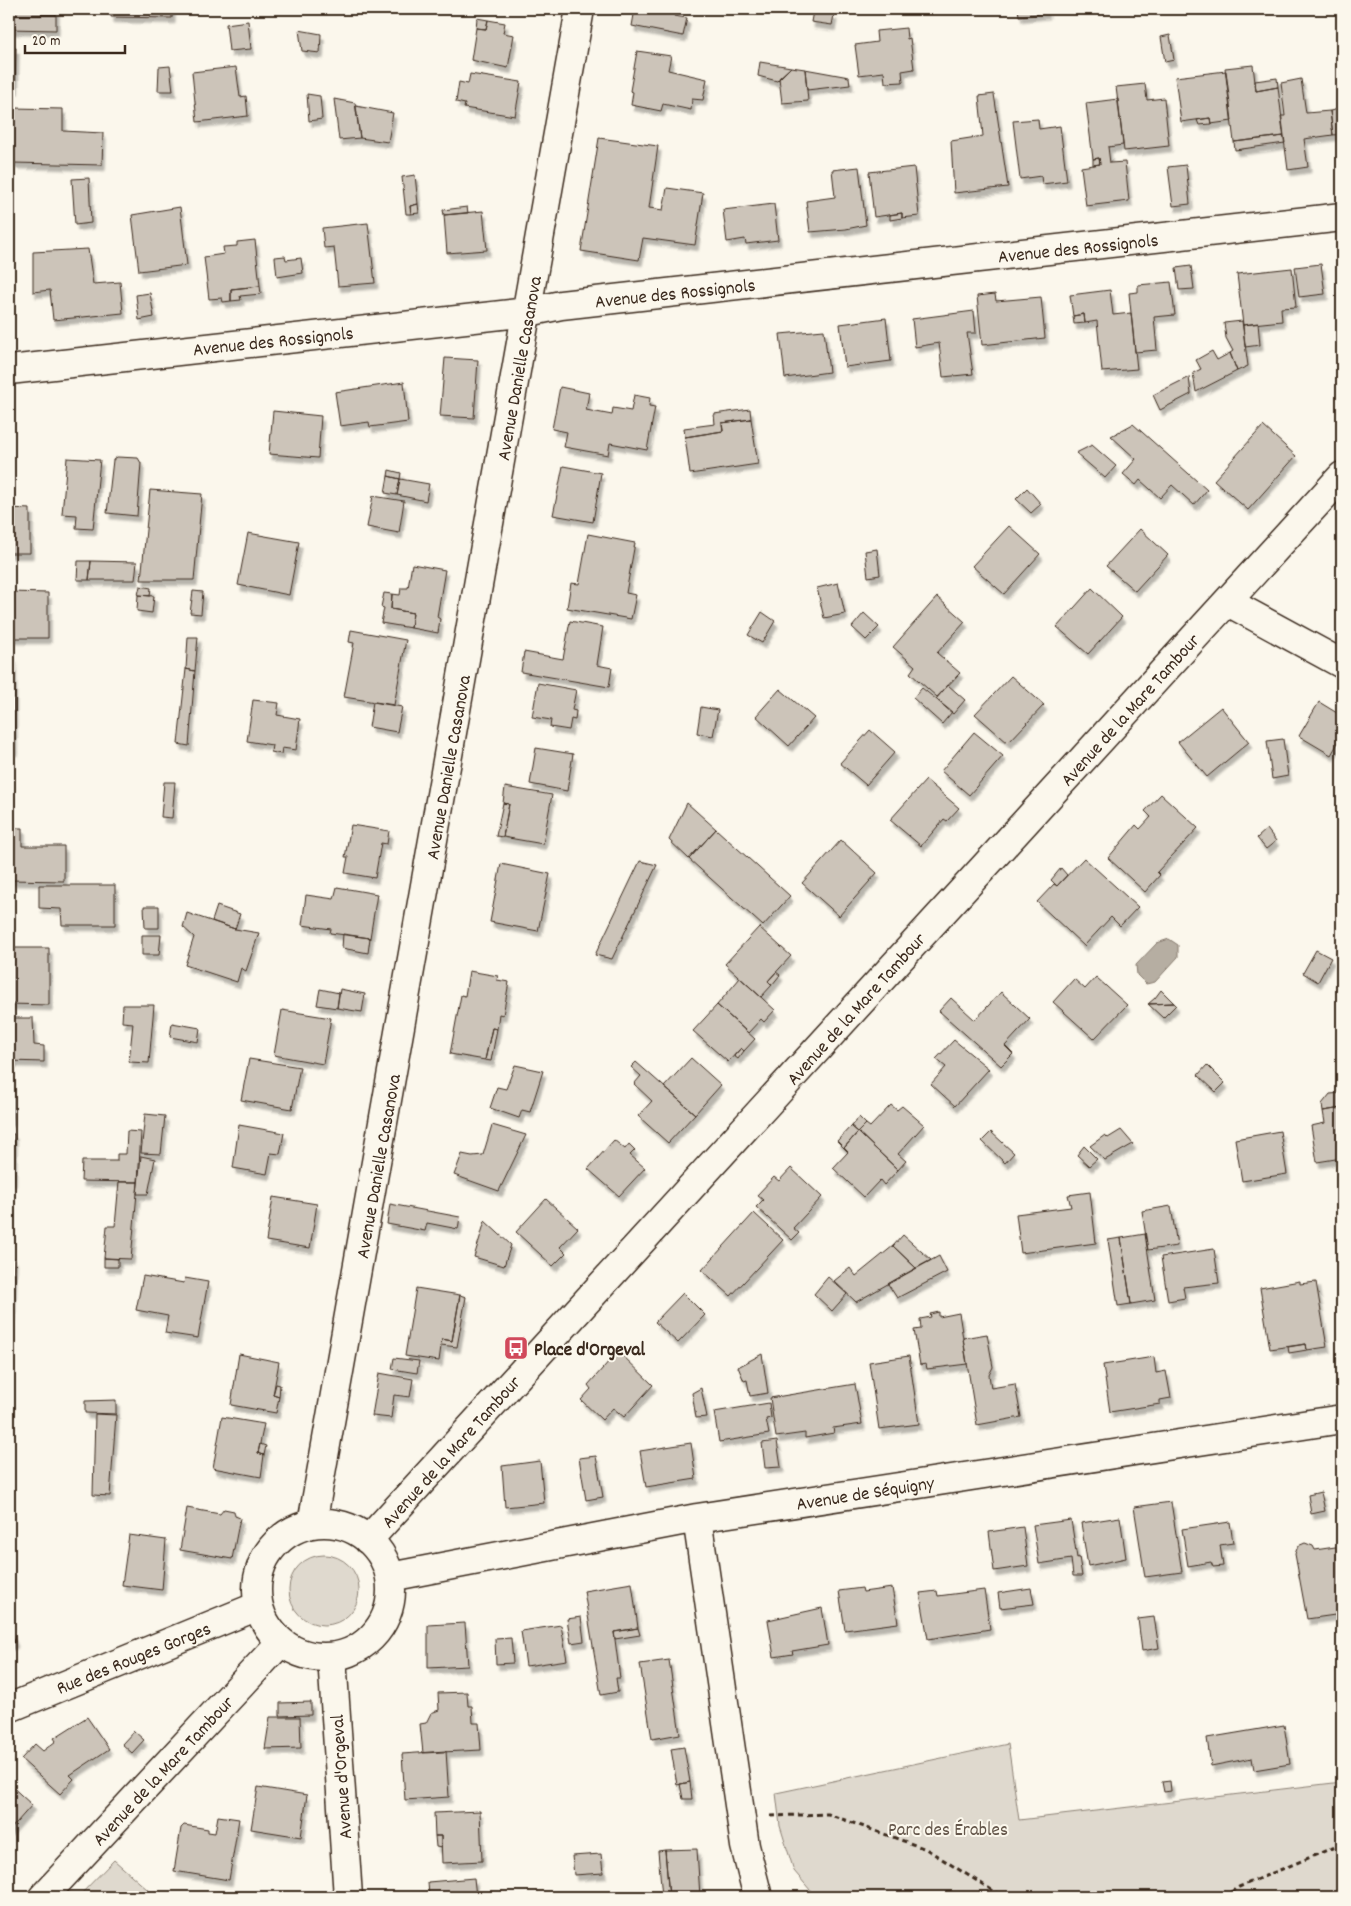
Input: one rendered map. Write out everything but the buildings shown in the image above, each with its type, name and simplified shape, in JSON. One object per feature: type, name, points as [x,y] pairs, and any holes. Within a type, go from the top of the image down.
[{"type":"street","name":"Avenue Danielle Casanova","points":[[312,1524],[528,312],[580,9]]},
{"type":"street","name":"Avenue des Rossignols","points":[[9,370],[528,312],[561,305],[1342,217]]},
{"type":"street","name":"Avenue de la Mare Tambour","points":[[368,1540],[1342,476]]},
{"type":"street","points":[[1228,602],[1342,664]]},
{"type":"street","name":"Avenue de Séquigny","points":[[390,1578],[697,1518],[1342,1419]]},
{"type":"street","points":[[697,1518],[745,1846],[758,1897]]},
{"type":"street","points":[[312,1524],[328,1524],[350,1528],[368,1540],[382,1557],[390,1578],[390,1599],[386,1613],[371,1638],[353,1650],[332,1657],[305,1654],[281,1642],[267,1626],[258,1606],[256,1589],[259,1572],[266,1556],[277,1543],[290,1532],[312,1524]]},
{"type":"street","name":"Rue des Rouges Gorges","points":[[9,1708],[258,1606]]},
{"type":"street","name":"Avenue de la Mare Tambour","points":[[44,1897],[281,1642]]},
{"type":"street","name":"Avenue d'Orgeval","points":[[332,1657],[348,1897]]},
{"type":"path","points":[[745,1846],[764,1816],[828,1814],[926,1849],[1003,1897]]},
{"type":"path","points":[[1222,1897],[1239,1887],[1342,1844]]},
{"type":"green space","points":[[324,1555],[343,1561],[353,1571],[359,1590],[353,1609],[343,1619],[324,1625],[305,1619],[295,1609],[289,1590],[295,1571],[305,1561]]},
{"type":"green space","name":"Parc des Érables","points":[[1008,1744],[1019,1820],[1342,1782],[1342,1897],[816,1897],[794,1871],[780,1826],[776,1793]]},
{"type":"green space","points":[[114,1860],[156,1897],[78,1897]]},
{"type":"shaded area","points":[[1169,939],[1178,945],[1178,957],[1155,982],[1146,984],[1137,975],[1136,965],[1157,943]]},
{"type":"place","name":"Place d'Orgeval","points":[[516,1348]]}]
